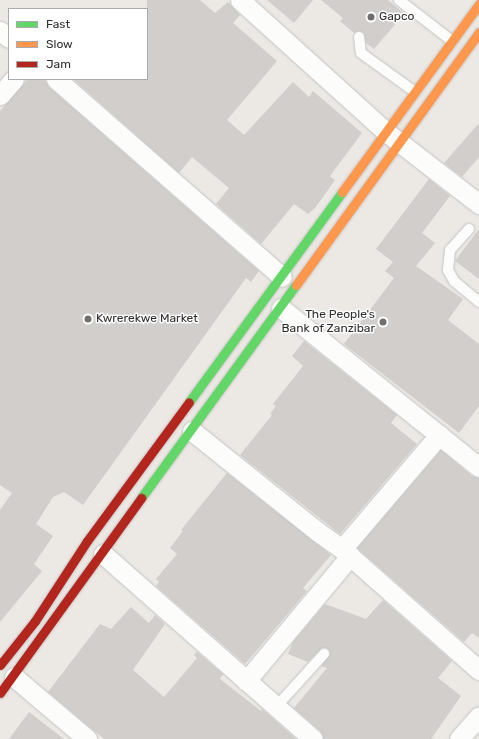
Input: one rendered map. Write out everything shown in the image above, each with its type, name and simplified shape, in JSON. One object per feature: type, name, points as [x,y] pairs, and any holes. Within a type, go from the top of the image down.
[{"type":"main road","points":[[0,693],[14,677],[281,308],[392,136],[415,92],[479,4]]},
{"type":"main road","points":[[0,664],[35,621],[87,541],[282,277],[392,136],[479,32]]},
{"type":"street","points":[[240,0],[392,136],[479,204]]},
{"type":"street","points":[[0,31],[8,37]]},
{"type":"street","points":[[0,95],[13,80]]},
{"type":"street","points":[[57,80],[282,277]]},
{"type":"street","points":[[281,308],[479,467]]},
{"type":"street","points":[[192,431],[318,532],[346,552],[479,670]]},
{"type":"street","points":[[246,681],[439,435]]},
{"type":"street","points":[[103,554],[313,739]]},
{"type":"street","points":[[14,677],[88,739]]},
{"type":"street","points":[[459,739],[479,716]]},
{"type":"lane","points":[[399,0],[452,41]]},
{"type":"lane","points":[[360,37],[362,53],[415,92]]},
{"type":"lane","points":[[469,229],[450,250],[448,270],[454,281],[479,302]]},
{"type":"lane","points":[[276,707],[324,654]]},
{"type":"building","points":[[147,0],[200,0],[215,13],[228,2],[240,15],[233,23],[277,61],[227,120],[244,135],[293,82],[309,97],[313,91],[362,133],[330,176],[335,180],[315,208],[308,214],[294,204],[261,244],[216,204],[229,188],[192,157],[179,173],[74,80],[148,80]]},
{"type":"building","points":[[267,0],[313,0],[294,23]]},
{"type":"building","points":[[321,0],[388,0],[404,14],[374,49],[366,43],[364,33],[359,31],[354,33],[340,21],[343,18]]},
{"type":"building","name":"Kwrerekwe Market","points":[[27,80],[46,80],[49,87],[259,271],[251,282],[246,278],[83,505],[64,492],[53,497],[36,524],[53,536],[34,564],[42,571],[0,622],[0,510],[12,493],[0,485],[0,111]]},
{"type":"building","points":[[479,123],[479,157],[462,177],[444,163]]},
{"type":"building","points":[[429,179],[450,196],[422,233],[435,243],[416,266],[463,299],[448,320],[479,344],[479,406],[459,433],[344,344],[394,278],[385,271],[393,262],[376,249]]},
{"type":"building","points":[[479,229],[479,279],[455,261]]},
{"type":"building","points":[[304,341],[397,415],[391,423],[417,444],[340,534],[240,455],[272,415],[270,414],[276,406],[273,404],[303,366],[292,356]]},
{"type":"building","points":[[441,450],[472,476],[479,478],[479,638],[472,633],[464,642],[357,548]]},
{"type":"building","points":[[227,473],[331,555],[303,588],[307,591],[245,664],[156,586],[159,582],[156,579],[177,554],[170,548],[183,531],[181,530]]},
{"type":"building","points":[[383,600],[452,661],[438,678],[461,696],[431,739],[324,739],[320,731],[294,708],[327,668],[321,666],[330,652],[326,648],[322,648],[308,662],[288,654],[293,642],[325,604],[366,619]]},
{"type":"building","points":[[131,607],[149,623],[155,615],[165,624],[133,670],[164,697],[197,658],[194,655],[197,652],[223,674],[220,679],[261,711],[262,709],[296,739],[104,739],[48,692],[100,624],[111,629]]},
{"type":"building","points":[[29,712],[64,739],[9,739]]},
{"type":"traffic: fast","points":[[189,402],[342,192]]},
{"type":"traffic: fast","points":[[141,498],[296,285]]},
{"type":"traffic: slow","points":[[342,192],[479,4]]},
{"type":"traffic: slow","points":[[296,285],[479,32]]},
{"type":"traffic: jam","points":[[0,665],[35,621],[87,541],[189,402]]},
{"type":"traffic: jam","points":[[0,693],[141,498]]},
{"type":"place","name":"Gapco","points":[[371,17]]},
{"type":"place","name":"Kwrerekwe Market","points":[[88,319]]},
{"type":"place","name":"The People's Bank of Zanzibar","points":[[383,322]]}]
